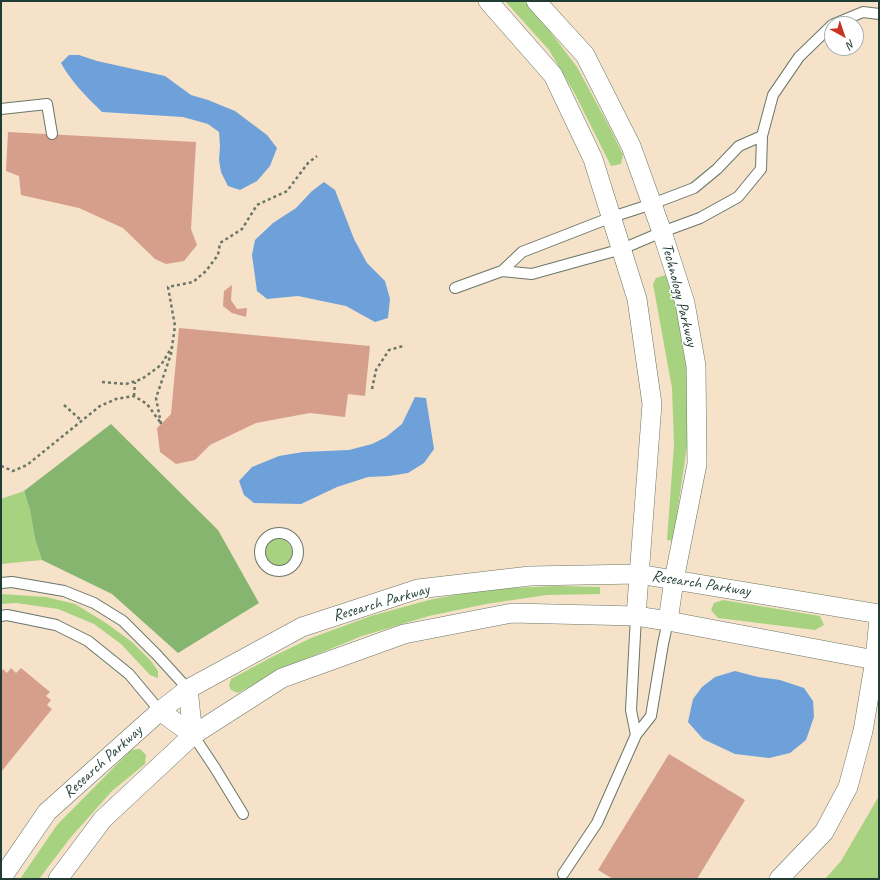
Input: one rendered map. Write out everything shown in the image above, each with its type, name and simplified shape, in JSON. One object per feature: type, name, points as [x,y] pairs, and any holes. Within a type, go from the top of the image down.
[{"type":"street","points":[[488,1],[553,75],[594,158],[637,298],[652,404],[636,616]]},
{"type":"street","name":"Technology Parkway","points":[[536,1],[585,55],[631,146],[662,232],[685,303],[696,366],[697,464],[674,580],[668,621]]},
{"type":"street","name":"Research Parkway","points":[[1,879],[47,812],[160,711],[188,689],[302,627],[418,589],[530,576],[638,574],[879,614]]},
{"type":"street","points":[[58,879],[103,819],[193,735],[282,678],[404,634],[512,613],[636,616],[877,660]]},
{"type":"street","points":[[779,879],[824,832],[848,787],[863,731],[877,660],[879,619]]},
{"type":"street","points":[[188,689],[193,735]]},
{"type":"street","points":[[160,711],[193,735]]},
{"type":"lane","points":[[854,16],[863,12],[879,14]]},
{"type":"lane","points":[[502,271],[532,274],[622,249],[700,218],[738,198],[761,169],[762,136],[773,95],[799,57],[824,33]]},
{"type":"lane","points":[[1,108],[47,104],[52,134]]},
{"type":"lane","points":[[456,288],[502,271],[522,252],[612,217],[694,188],[717,169],[739,146],[762,136]]},
{"type":"lane","points":[[1,583],[12,582],[64,591],[94,603],[123,621],[188,689]]},
{"type":"lane","points":[[1,616],[7,615],[56,625],[88,641],[129,674],[160,711]]},
{"type":"lane","points":[[636,616],[631,710],[636,735]]},
{"type":"lane","points":[[563,874],[597,823],[636,735],[651,716],[668,621]]},
{"type":"lane","points":[[193,735],[243,814]]},
{"type":"path","points":[[1,466],[13,472],[27,465],[100,406],[116,399],[134,396],[147,404],[161,424],[156,398],[172,354],[175,326],[168,287],[193,282],[206,271],[218,255],[220,243],[242,229],[257,205],[287,191],[308,163],[317,156]]},
{"type":"path","points":[[102,382],[126,384],[142,379],[160,365],[172,345]]},
{"type":"path","points":[[372,389],[376,370],[389,350],[403,346]]},
{"type":"path","points":[[134,396],[135,382]]},
{"type":"path","points":[[64,405],[82,421]]},
{"type":"green space","points":[[505,1],[524,1],[536,13],[577,67],[623,155],[621,164],[611,166],[575,94],[549,50]]},
{"type":"green space","points":[[666,275],[673,280],[688,357],[691,419],[673,541],[667,540],[674,445],[672,388],[653,284],[656,278]]},
{"type":"green space","points":[[111,424],[218,530],[259,603],[178,653],[112,594],[42,560],[35,539],[30,510],[24,491]]},
{"type":"green space","points":[[24,491],[30,510],[35,539],[42,560],[1,564],[1,499]]},
{"type":"green space","points":[[278,539],[288,543],[292,553],[288,563],[278,567],[268,563],[264,553],[268,543]]},
{"type":"green space","points":[[557,586],[600,587],[600,594],[547,595],[486,604],[429,616],[362,636],[286,667],[238,693],[231,690],[229,685],[231,679],[311,638],[371,616],[429,600],[487,589]]},
{"type":"green space","points":[[1,594],[46,597],[75,604],[106,623],[132,642],[151,661],[158,671],[158,678],[150,675],[121,644],[94,624],[58,609],[16,603],[1,604]]},
{"type":"green space","points":[[723,600],[820,616],[824,625],[815,630],[718,618],[711,610],[714,603]]},
{"type":"green space","points":[[140,749],[146,755],[145,764],[112,791],[71,837],[39,879],[20,879],[57,825],[131,750]]},
{"type":"green space","points":[[879,796],[879,879],[825,879],[841,861]]},
{"type":"water","points":[[69,55],[79,55],[97,61],[165,76],[191,95],[235,111],[267,135],[277,148],[270,166],[257,181],[240,190],[228,186],[221,172],[219,160],[219,132],[208,124],[183,117],[102,112],[85,95],[65,70],[61,63]]},
{"type":"water","points":[[324,182],[335,190],[354,239],[367,263],[385,281],[390,299],[388,318],[375,322],[346,306],[298,296],[267,299],[257,291],[252,255],[255,240],[273,223],[296,208],[312,191]]},
{"type":"water","points":[[415,397],[426,398],[434,449],[424,463],[408,473],[368,477],[337,487],[301,504],[254,503],[244,495],[239,481],[252,467],[279,456],[303,452],[349,450],[372,444],[386,437],[402,424]]},
{"type":"water","points":[[735,671],[758,677],[780,680],[804,688],[813,701],[814,717],[806,740],[790,753],[769,758],[735,754],[703,739],[688,722],[693,699],[702,687],[715,677]]},
{"type":"building","points":[[8,132],[196,142],[191,229],[197,245],[184,261],[166,264],[155,259],[123,228],[79,208],[21,195],[19,176],[6,171]]},
{"type":"building","points":[[232,285],[231,300],[237,309],[247,308],[246,317],[232,313],[223,306],[224,291]]},
{"type":"building","points":[[179,328],[370,346],[365,396],[348,394],[345,417],[310,413],[256,423],[210,445],[195,460],[176,464],[160,452],[157,428],[171,414]]},
{"type":"building","points":[[11,668],[16,673],[21,668],[50,692],[46,696],[51,700],[47,705],[52,709],[1,772],[1,672],[3,669],[7,673]]},
{"type":"building","points":[[669,754],[745,800],[697,879],[613,879],[598,870]]}]
